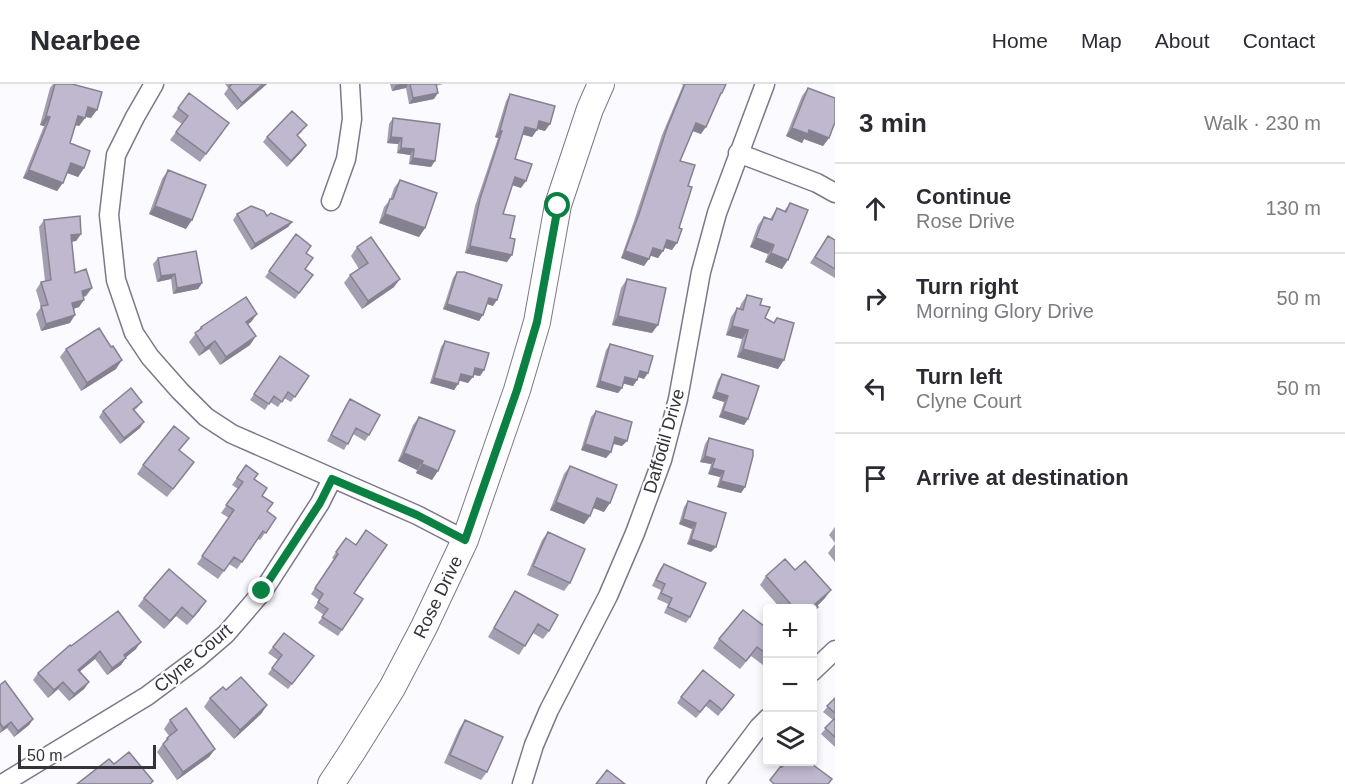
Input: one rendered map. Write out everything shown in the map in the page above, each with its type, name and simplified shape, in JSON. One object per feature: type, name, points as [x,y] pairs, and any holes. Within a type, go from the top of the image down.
[{"type":"main road","name":"Rose Drive","points":[[331,784],[392,688],[465,540],[517,390],[537,322],[558,206],[587,118],[601,84]]},
{"type":"street","points":[[154,84],[116,155],[109,215],[116,280],[134,333],[150,357],[206,417],[232,434],[417,515],[465,540]]},
{"type":"street","points":[[331,201],[346,159],[352,120],[350,84]]},
{"type":"street","name":"Daffodil Drive","points":[[522,784],[534,745],[549,710],[608,596],[635,533],[662,460],[678,399],[701,272],[717,213],[765,84]]},
{"type":"street","points":[[738,153],[817,183],[835,193]]},
{"type":"street","name":"Clyne Court","points":[[2,784],[147,696],[226,634],[262,591],[320,503],[332,479]]},
{"type":"street","points":[[817,668],[835,650]]},
{"type":"street","points":[[716,784],[763,723]]},
{"type":"building","points":[[55,84],[72,84],[102,92],[97,110],[88,107],[85,118],[78,116],[70,143],[90,151],[84,168],[71,163],[63,183],[29,170],[50,117],[46,116]]},
{"type":"building","points":[[232,84],[263,84],[242,103],[229,87]]},
{"type":"building","points":[[410,84],[436,84],[438,93],[413,98]]},
{"type":"building","points":[[685,84],[726,84],[706,127],[696,123],[680,161],[695,165],[688,186],[692,187],[679,228],[682,229],[677,243],[667,240],[663,251],[653,248],[649,259],[625,251],[667,128]]},
{"type":"building","points":[[808,88],[835,98],[835,122],[829,138],[809,130],[808,134],[792,128]]},
{"type":"building","points":[[189,93],[229,123],[206,154],[176,132],[188,116],[178,108]]},
{"type":"building","points":[[510,94],[555,106],[550,124],[539,121],[537,130],[525,127],[515,159],[532,164],[526,181],[515,177],[503,214],[515,216],[510,238],[515,239],[512,255],[470,246],[480,199],[502,131],[500,130]]},
{"type":"building","points":[[292,111],[307,125],[297,135],[306,145],[291,161],[267,137]]},
{"type":"building","points":[[393,118],[440,124],[435,161],[413,158],[414,149],[401,148],[402,138],[391,137]]},
{"type":"building","points":[[168,170],[206,185],[192,220],[155,206]]},
{"type":"building","points":[[400,180],[437,193],[425,228],[385,214]]},
{"type":"building","points":[[790,203],[808,210],[788,260],[771,253],[774,245],[756,238],[764,217],[772,220],[777,208],[786,212]]},
{"type":"building","points":[[251,206],[264,211],[267,216],[271,213],[292,222],[255,244],[237,214]]},
{"type":"building","points":[[80,216],[81,234],[71,235],[75,273],[86,269],[92,288],[82,291],[84,300],[72,303],[75,315],[46,324],[41,306],[48,305],[41,282],[51,280],[44,220]]},
{"type":"building","points":[[296,234],[311,246],[306,253],[313,258],[305,269],[313,275],[299,293],[269,271]]},
{"type":"building","points":[[828,236],[835,240],[835,269],[815,257]]},
{"type":"building","points":[[371,237],[400,279],[368,301],[350,275],[368,263],[357,247]]},
{"type":"building","points":[[196,251],[202,283],[177,288],[175,274],[161,276],[158,258]]},
{"type":"building","points":[[457,272],[464,272],[502,285],[497,300],[489,298],[483,315],[447,304]]},
{"type":"building","points":[[627,279],[666,288],[658,325],[618,316]]},
{"type":"building","points":[[747,295],[762,299],[760,305],[770,307],[765,318],[774,323],[777,318],[794,323],[784,360],[743,349],[748,330],[732,326],[737,308],[743,310]]},
{"type":"building","points":[[246,297],[257,314],[246,322],[256,336],[226,357],[215,341],[205,348],[195,333]]},
{"type":"building","points":[[99,328],[122,360],[87,383],[66,349]]},
{"type":"building","points":[[445,341],[489,353],[484,370],[475,368],[473,377],[461,374],[458,384],[434,378]]},
{"type":"building","points":[[610,344],[653,356],[648,373],[640,371],[637,380],[625,377],[622,388],[600,381]]},
{"type":"building","points":[[280,356],[309,376],[295,397],[288,392],[282,402],[274,396],[269,404],[254,394]]},
{"type":"building","points":[[722,374],[759,386],[748,419],[723,411],[728,396],[716,392]]},
{"type":"building","points":[[131,388],[142,402],[133,409],[144,422],[124,438],[103,411]]},
{"type":"building","points":[[350,399],[380,415],[369,435],[356,428],[348,444],[331,435]]},
{"type":"building","points":[[596,411],[632,422],[627,441],[615,437],[611,452],[585,444]]},
{"type":"building","points":[[419,417],[455,431],[438,471],[422,464],[423,461],[404,453]]},
{"type":"building","points":[[174,426],[189,438],[179,450],[194,462],[173,489],[143,465]]},
{"type":"building","points":[[709,438],[753,450],[745,487],[721,481],[724,471],[712,468],[715,459],[705,456]]},
{"type":"building","points":[[246,465],[258,474],[254,479],[267,488],[262,496],[273,503],[267,511],[276,518],[266,533],[263,531],[242,562],[234,557],[224,571],[202,556],[234,510],[226,505],[243,482],[237,478]]},
{"type":"building","points":[[570,466],[617,485],[610,503],[597,498],[590,516],[556,502]]},
{"type":"building","points":[[688,501],[726,513],[716,547],[691,539],[696,523],[683,519]]},
{"type":"building","points":[[366,530],[387,545],[354,593],[363,599],[342,630],[322,617],[328,609],[318,602],[323,594],[315,588],[346,538],[356,545]]},
{"type":"building","points":[[548,532],[585,549],[570,583],[533,566]]},
{"type":"building","points":[[785,559],[795,570],[805,561],[831,590],[815,604],[791,604],[766,576]]},
{"type":"building","points":[[664,564],[706,583],[690,617],[668,607],[672,598],[661,593],[665,584],[656,580]]},
{"type":"building","points":[[169,569],[206,601],[193,617],[182,607],[170,621],[144,598]]},
{"type":"building","points":[[515,591],[558,615],[549,631],[538,624],[525,646],[494,628]]},
{"type":"building","points":[[743,610],[763,625],[763,651],[757,647],[746,661],[719,639]]},
{"type":"building","points":[[118,611],[141,642],[124,655],[126,658],[112,668],[100,651],[78,670],[89,682],[74,694],[63,682],[54,690],[38,673],[70,645]]},
{"type":"building","points":[[284,633],[314,656],[292,684],[272,668],[282,655],[273,647]]},
{"type":"building","points":[[703,670],[734,695],[722,710],[710,700],[700,712],[681,697]]},
{"type":"building","points":[[241,677],[267,705],[240,730],[210,698],[223,687],[226,690]]},
{"type":"building","points":[[5,681],[33,719],[18,731],[11,722],[3,728],[0,723],[0,685]]},
{"type":"building","points":[[835,698],[835,713],[827,706]]},
{"type":"building","points":[[186,708],[215,749],[183,772],[163,744],[177,730],[170,720]]},
{"type":"building","points":[[835,718],[835,737],[825,728]]},
{"type":"building","points":[[465,720],[503,737],[487,772],[450,755]]},
{"type":"building","points":[[129,752],[153,781],[150,784],[77,784],[109,759],[114,764]]},
{"type":"building","points":[[814,766],[832,779],[828,784],[774,784],[770,780],[782,767]]},
{"type":"building","points":[[607,770],[625,784],[596,784]]},
{"type":"route","points":[[262,591],[320,503],[332,479],[417,515],[465,540],[495,458],[537,322],[558,206]]}]
